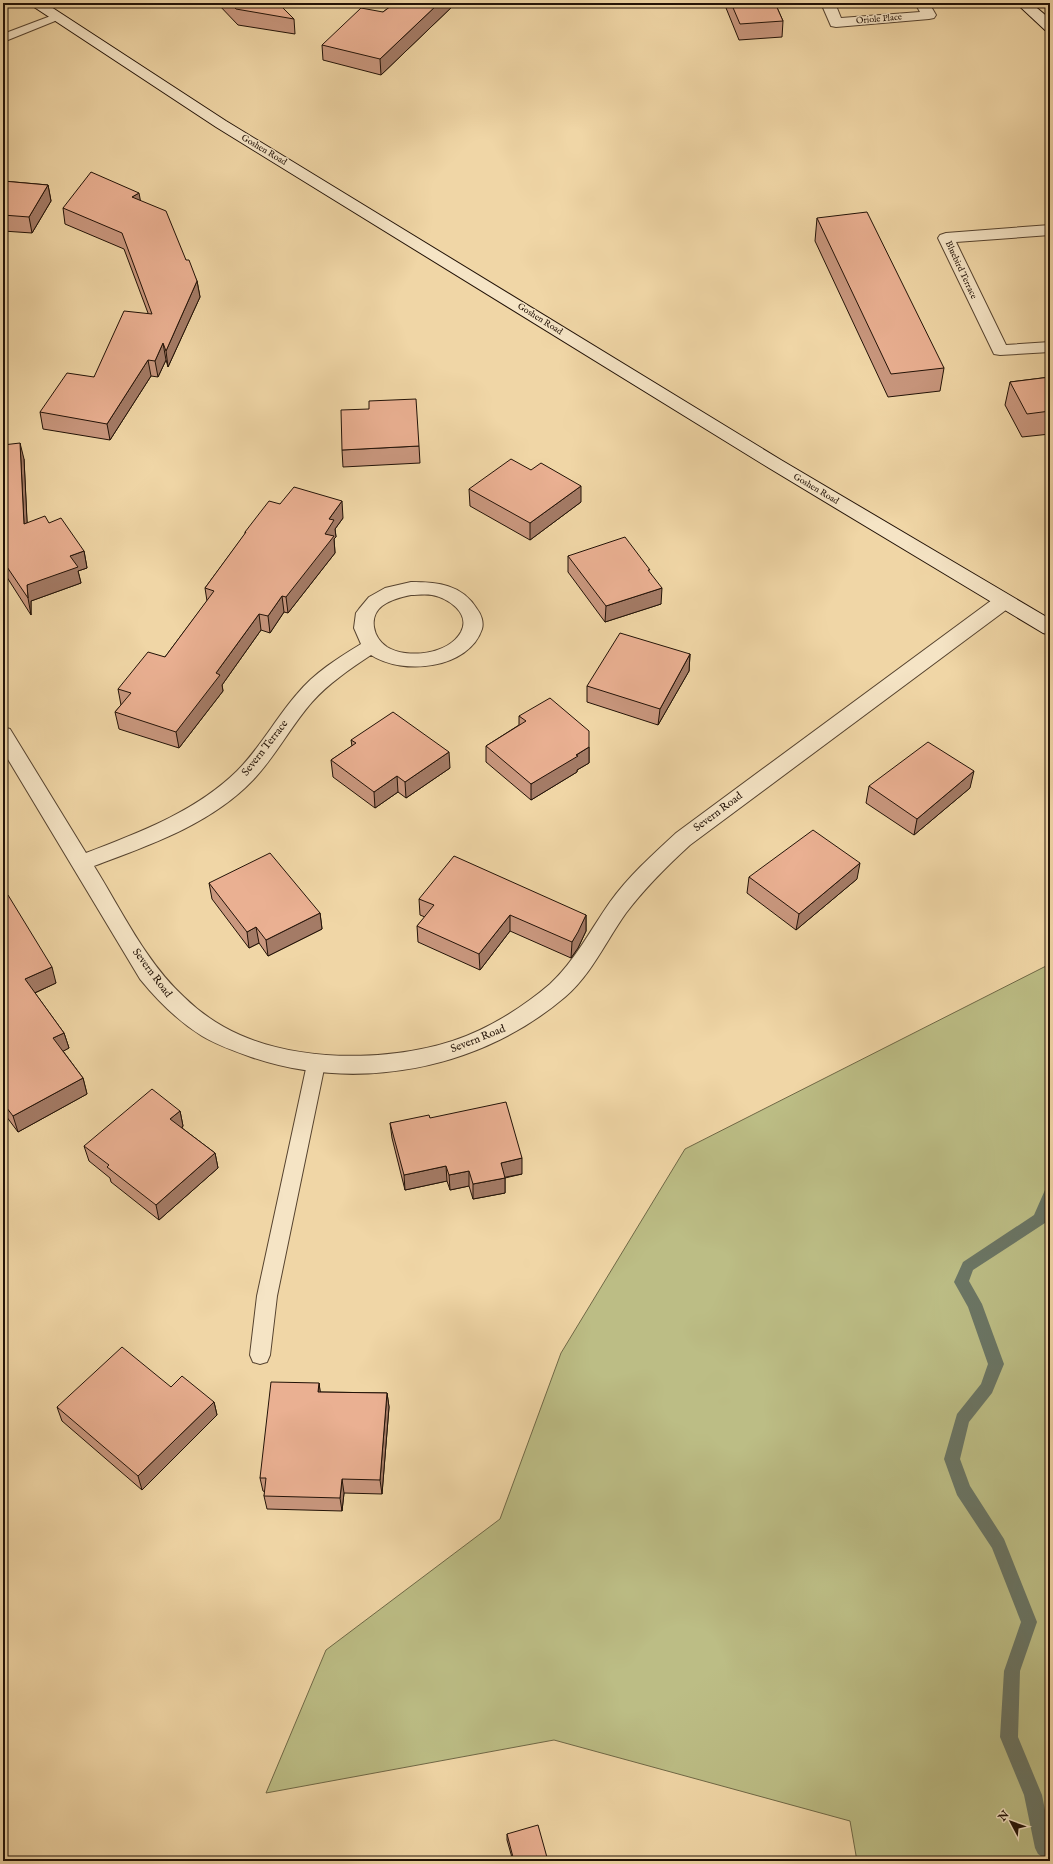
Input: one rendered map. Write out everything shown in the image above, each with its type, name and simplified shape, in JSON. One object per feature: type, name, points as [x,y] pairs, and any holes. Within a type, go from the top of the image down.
[{"type":"street","name":"Goshen Road","points":[[34,3],[221,124],[370,214],[781,468],[1003,602],[1050,628]]},
{"type":"street","name":"Oriole Place","points":[[828,3],[836,23],[929,15],[922,3]]},
{"type":"street","points":[[1023,3],[1050,27]]},
{"type":"street","name":"Bluebird Terrace","points":[[1050,230],[946,238],[1000,350],[1050,347]]},
{"type":"street","points":[[418,587],[442,590],[460,599],[471,614],[471,629],[463,643],[453,651],[439,657],[425,660],[401,660],[380,652],[372,646],[363,631],[365,615],[370,606],[391,592],[418,587]]},
{"type":"street","name":"Severn Road","points":[[3,734],[148,973],[164,994],[185,1013],[233,1042],[261,1052],[316,1064],[343,1066],[421,1058],[459,1048],[501,1031],[531,1012],[558,990],[581,962],[619,907],[648,872],[683,838],[1003,602]]},
{"type":"street","name":"Severn Terrace","points":[[81,863],[137,841],[194,815],[217,800],[255,766],[298,705],[323,680],[372,646]]},
{"type":"lane","points":[[3,38],[56,16]]},
{"type":"lane","points":[[260,1355],[267,1296],[302,1137],[316,1064]]},
{"type":"green space","points":[[1050,964],[1050,1861],[857,1861],[850,1821],[554,1740],[266,1793],[326,1650],[500,1519],[561,1353],[685,1149]]},
{"type":"building","points":[[230,3],[278,3],[294,19],[236,9]]},
{"type":"building","points":[[395,3],[439,3],[380,59],[322,45],[361,8],[383,12]]},
{"type":"building","points":[[731,3],[775,3],[783,21],[740,24]]},
{"type":"building","points":[[91,172],[139,193],[132,197],[166,211],[186,260],[189,260],[197,281],[166,351],[163,343],[155,361],[148,360],[107,424],[40,412],[67,373],[94,377],[124,311],[152,314],[122,233],[63,208]]},
{"type":"building","points":[[3,181],[48,185],[29,217],[3,215]]},
{"type":"building","points":[[867,212],[944,368],[891,374],[817,218]]},
{"type":"building","points":[[1050,377],[1050,411],[1027,414],[1010,382]]},
{"type":"building","points":[[416,399],[419,446],[342,450],[341,410],[369,409],[369,401]]},
{"type":"building","points":[[20,443],[24,524],[45,516],[49,523],[61,518],[84,551],[70,556],[78,567],[27,585],[28,598],[3,561],[3,445]]},
{"type":"building","points":[[511,459],[531,470],[541,463],[581,486],[530,523],[469,489]]},
{"type":"building","points":[[294,487],[342,501],[329,519],[334,520],[325,534],[334,536],[286,597],[282,596],[268,616],[259,614],[216,673],[220,675],[176,732],[115,712],[131,693],[118,689],[148,652],[165,657],[214,591],[205,588],[245,532],[269,501],[280,504]]},
{"type":"building","points":[[625,537],[662,588],[606,606],[568,556]]},
{"type":"building","points":[[620,633],[690,654],[660,709],[587,686]]},
{"type":"building","points":[[550,698],[589,731],[589,747],[576,755],[578,756],[531,784],[486,746],[526,721],[519,716]]},
{"type":"building","points":[[393,712],[449,752],[405,782],[397,776],[374,792],[331,760],[356,743],[351,740]]},
{"type":"building","points":[[928,742],[974,771],[917,819],[869,786]]},
{"type":"building","points":[[813,830],[860,863],[799,914],[749,877]]},
{"type":"building","points":[[270,853],[320,913],[266,940],[256,927],[247,932],[209,883]]},
{"type":"building","points":[[454,856],[586,915],[572,942],[510,915],[479,954],[417,926],[434,905],[419,899]]},
{"type":"building","points":[[8,895],[52,967],[25,979],[64,1033],[53,1038],[83,1078],[13,1116],[3,1103],[3,897]]},
{"type":"building","points":[[152,1089],[180,1111],[170,1119],[215,1153],[156,1205],[107,1167],[109,1165],[84,1146]]},
{"type":"building","points":[[506,1102],[522,1158],[501,1163],[505,1178],[473,1184],[469,1171],[449,1175],[446,1166],[404,1175],[390,1123],[429,1115],[430,1118]]},
{"type":"building","points":[[122,1347],[171,1387],[182,1376],[214,1402],[138,1476],[57,1407]]},
{"type":"building","points":[[271,1382],[319,1383],[318,1392],[387,1393],[380,1480],[342,1479],[340,1498],[264,1496],[266,1478],[260,1478]]},
{"type":"building","points":[[538,1825],[548,1861],[514,1861],[507,1834]]},
{"type":"waterway","points":[[1050,1194],[1040,1219],[968,1266],[961,1282],[975,1304],[996,1364],[987,1388],[962,1419],[952,1459],[963,1490],[998,1544],[1029,1622],[1012,1671],[1009,1737],[1033,1795],[1044,1848],[1050,1853]]}]
